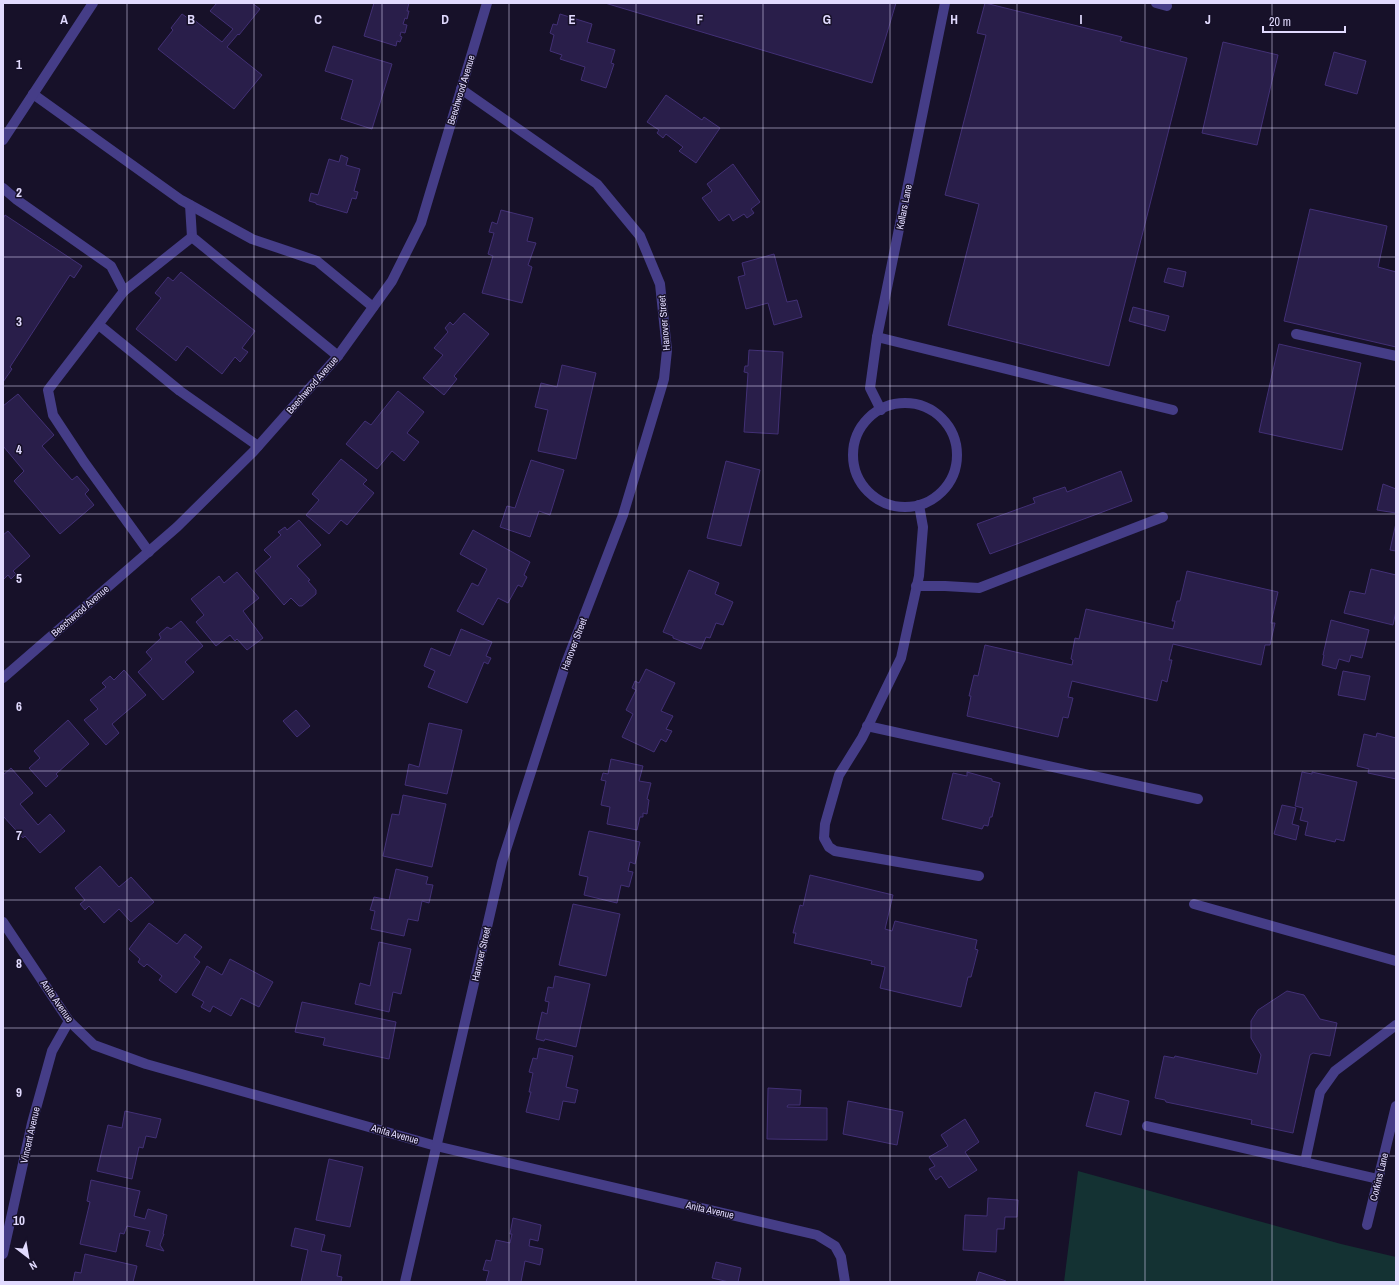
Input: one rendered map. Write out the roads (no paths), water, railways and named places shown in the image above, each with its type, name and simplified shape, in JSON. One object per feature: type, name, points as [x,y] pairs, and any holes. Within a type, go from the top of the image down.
[{"type":"street","points":[[3,140],[93,3]]},
{"type":"street","name":"Beechwood Avenue","points":[[3,678],[177,527],[258,446],[338,356],[392,281],[421,223],[487,3]]},
{"type":"street","name":"Kellars Lane","points":[[881,410],[870,388],[877,337],[945,3]]},
{"type":"street","points":[[1156,3],[1167,6]]},
{"type":"street","name":"Hanover Street","points":[[405,1282],[502,862],[566,663],[623,515],[664,379],[667,350],[660,284],[640,236],[597,184],[461,89]]},
{"type":"street","points":[[33,94],[181,200],[252,239],[317,261],[373,307]]},
{"type":"street","points":[[3,188],[17,200],[111,266],[124,291]]},
{"type":"street","points":[[190,205],[192,237],[338,356]]},
{"type":"street","points":[[149,552],[84,462],[53,415],[48,390],[124,291],[192,237]]},
{"type":"street","points":[[99,325],[180,391],[258,446]]},
{"type":"street","points":[[1296,334],[1396,356]]},
{"type":"street","points":[[877,337],[1173,410]]},
{"type":"street","points":[[898,404],[915,404],[932,411],[945,422],[954,437],[958,454],[955,472],[947,487],[934,498],[919,506],[902,508],[886,504],[872,495],[861,482],[855,467],[854,450],[858,434],[868,420],[881,410],[898,404]]},
{"type":"street","points":[[919,506],[923,527],[919,576],[901,658],[868,726],[839,775],[825,824],[824,838],[829,847],[835,851],[979,876]]},
{"type":"street","points":[[916,586],[979,588],[1163,517]]},
{"type":"street","points":[[868,726],[1198,799]]},
{"type":"street","points":[[1194,904],[1396,961]]},
{"type":"street","name":"Anita Avenue","points":[[3,922],[69,1021],[94,1045],[146,1064],[436,1146],[817,1235],[835,1246],[842,1257],[845,1282]]},
{"type":"street","name":"Vincent Avenue","points":[[3,1254],[32,1122],[52,1052],[69,1021]]},
{"type":"street","points":[[1305,1162],[1320,1092],[1326,1082],[1335,1071],[1396,1025]]},
{"type":"street","name":"Corkins Lane","points":[[1367,1225],[1396,1106]]},
{"type":"street","points":[[1147,1126],[1378,1179]]}]
